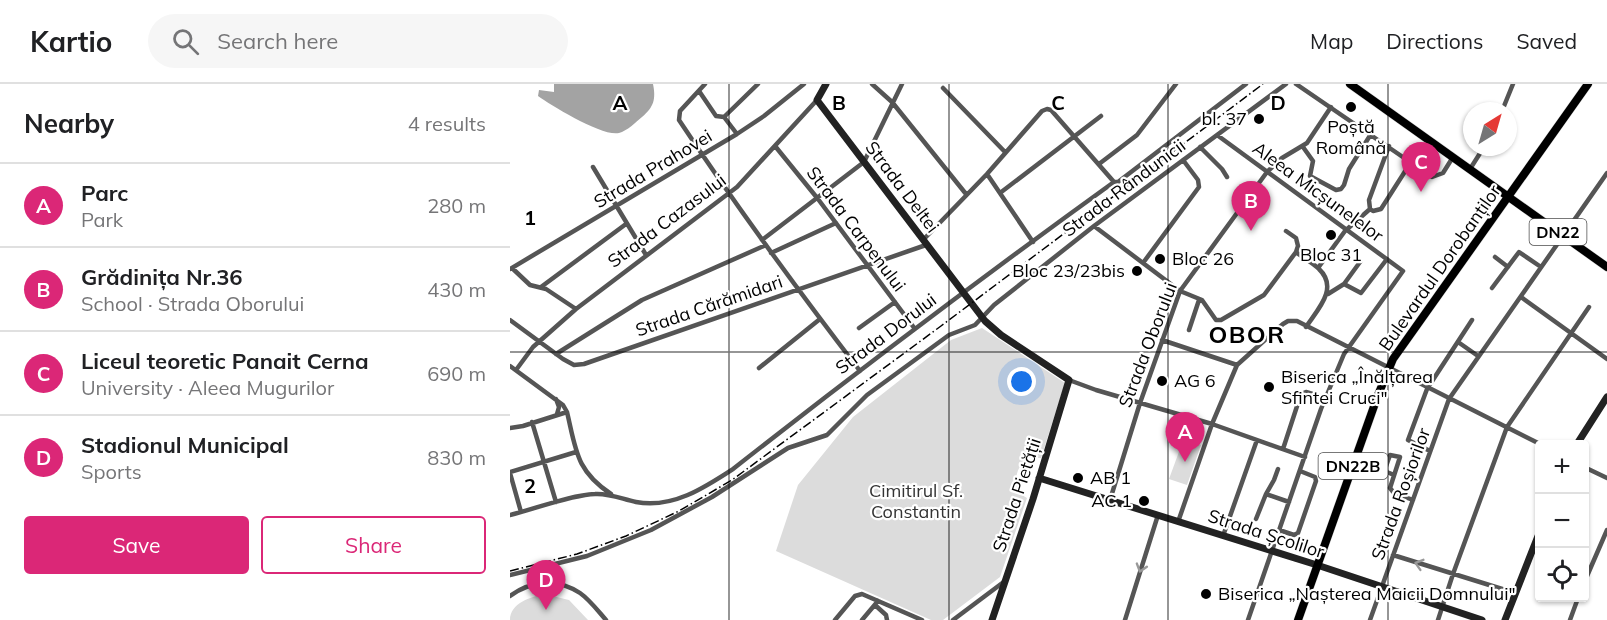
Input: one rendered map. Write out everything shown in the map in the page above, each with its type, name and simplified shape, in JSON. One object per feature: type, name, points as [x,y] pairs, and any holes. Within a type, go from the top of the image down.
[{"type":"main road","name":"DN22","points":[[1350,84],[1607,267]]},
{"type":"main road","name":"Bulevardul Dorobanților","points":[[1298,620],[1389,368],[1588,84]]},
{"type":"street","points":[[705,84],[680,111],[679,120],[771,253],[860,371]]},
{"type":"street","points":[[699,91],[716,116],[721,118],[758,84]]},
{"type":"street","name":"Strada Prahovei","points":[[511,268],[737,134],[804,84]]},
{"type":"street","name":"Strada Cazasului","points":[[516,370],[539,341],[576,309],[729,194],[748,177],[816,100],[826,84]]},
{"type":"street","points":[[872,84],[892,102],[966,194]]},
{"type":"street","points":[[556,354],[642,300],[764,243],[864,162],[903,84]]},
{"type":"street","points":[[1099,164],[1137,135],[1176,84]]},
{"type":"street","name":"Strada Dorului","points":[[510,515],[592,494],[614,496],[636,502],[662,503],[696,491],[733,469],[915,329],[1114,182],[1121,180],[1246,84]]},
{"type":"street","name":"Strada Rândunicii","points":[[510,575],[602,551],[679,517],[788,448],[827,435],[855,405],[949,334],[975,324],[1094,226],[1286,84]]},
{"type":"street","points":[[1506,102],[1513,84]]},
{"type":"street","points":[[1298,85],[1435,177],[1443,173],[1453,157]]},
{"type":"street","points":[[943,88],[1005,152]]},
{"type":"street","name":"Strada Deltei","points":[[816,100],[981,317],[1001,335],[1069,380]]},
{"type":"street","name":"Strada Oborului","points":[[1110,500],[1140,403],[1180,291],[1267,172],[1282,158],[1303,147],[1331,107]]},
{"type":"street","name":"Strada Cărămidari","points":[[510,320],[574,365],[584,364],[869,266],[925,242],[1042,111],[1051,110],[1074,136]]},
{"type":"street","points":[[999,193],[1101,116]]},
{"type":"street","points":[[724,117],[737,134]]},
{"type":"street","points":[[1303,147],[1313,161],[1310,176],[1336,190],[1344,185],[1349,169],[1371,134]]},
{"type":"street","name":"Aleea Micșunelelor","points":[[1217,135],[1402,271],[1348,349]]},
{"type":"street","points":[[1074,136],[1114,182]]},
{"type":"street","name":"Strada Carpenului","points":[[775,146],[818,199],[915,329]]},
{"type":"street","points":[[1370,208],[1369,200],[1389,146]]},
{"type":"street","points":[[1200,147],[1227,177]]},
{"type":"street","points":[[1470,169],[1478,156]]},
{"type":"street","points":[[1143,263],[1199,187],[1198,180],[1183,160]]},
{"type":"street","points":[[1370,208],[1373,211],[1381,208],[1411,162]]},
{"type":"street","points":[[593,167],[646,255]]},
{"type":"street","name":"Strada Roșiorilor","points":[[1370,619],[1449,399],[1607,172]]},
{"type":"street","points":[[987,174],[1033,242]]},
{"type":"street","points":[[1318,268],[1347,230],[1370,208]]},
{"type":"street","points":[[541,287],[626,224]]},
{"type":"street","points":[[771,253],[836,224]]},
{"type":"street","points":[[1094,226],[1180,291],[1202,300],[1214,319],[1221,320],[1264,295],[1296,252],[1298,246],[1296,238],[1286,231]]},
{"type":"street","points":[[1296,252],[1318,268],[1327,282],[1328,294]]},
{"type":"street","points":[[1492,288],[1519,252],[1541,267]]},
{"type":"street","points":[[1495,257],[1508,267]]},
{"type":"street","points":[[1344,284],[1361,292],[1387,259]]},
{"type":"street","points":[[1306,327],[1328,294],[1344,284],[1360,262]]},
{"type":"street","points":[[511,268],[530,285],[541,287],[576,309]]},
{"type":"street","points":[[1521,297],[1607,359]]},
{"type":"street","points":[[1189,330],[1199,300]]},
{"type":"street","points":[[859,328],[895,302]]},
{"type":"street","points":[[1438,620],[1507,427],[1589,307]]},
{"type":"street","points":[[759,368],[820,319]]},
{"type":"street","points":[[1430,451],[1408,440],[1427,389],[1472,320]]},
{"type":"street","points":[[1178,522],[1212,424],[1237,365],[1282,324],[1292,321],[1535,441]]},
{"type":"street","points":[[1162,340],[1237,365]]},
{"type":"street","points":[[1458,342],[1478,356]]},
{"type":"street","points":[[1248,620],[1326,398],[1348,349]]},
{"type":"street","points":[[510,366],[563,405],[582,465],[597,483],[614,496]]},
{"type":"street","points":[[1069,380],[1212,424],[1305,457]]},
{"type":"street","name":"Strada Pietății","points":[[992,620],[1069,380]]},
{"type":"street","points":[[1283,449],[1301,394],[1306,392],[1326,398]]},
{"type":"street","points":[[1580,440],[1607,397]]},
{"type":"street","points":[[556,399],[559,406],[557,414]]},
{"type":"street","points":[[511,426],[523,426],[567,412]]},
{"type":"street","points":[[532,422],[556,502]]},
{"type":"street","points":[[1223,536],[1257,440]]},
{"type":"street","points":[[521,512],[510,473],[576,452]]},
{"type":"street","points":[[1256,519],[1278,469]]},
{"type":"street","points":[[1589,469],[1607,478]]},
{"type":"street","points":[[1279,530],[1294,535],[1298,533],[1302,523],[1316,481],[1315,477],[1300,471]]},
{"type":"street","points":[[1395,475],[1390,488],[1392,491],[1413,500]]},
{"type":"street","name":"Strada Școlilor","points":[[1039,478],[1482,620]]},
{"type":"street","points":[[592,494],[597,483]]},
{"type":"street","points":[[1266,494],[1289,502]]},
{"type":"street","points":[[1125,620],[1158,515]]},
{"type":"street","points":[[1589,571],[1607,530]]},
{"type":"street","points":[[1505,620],[1535,541]]},
{"type":"street","points":[[1393,555],[1515,593]]},
{"type":"street","points":[[953,620],[1005,581]]},
{"type":"street","points":[[510,596],[529,585],[560,584],[581,594],[606,620]]},
{"type":"street","points":[[835,620],[858,594],[922,620]]},
{"type":"street","points":[[1570,620],[1576,602]]},
{"type":"street","points":[[862,620],[877,603]]},
{"type":"street","points":[[877,603],[887,620]]},
{"type":"street","points":[[1370,619],[1378,620]]},
{"type":"green space","name":"Cimitirul Sf. Constantin","points":[[982,328],[1065,383],[1041,458],[1028,458],[1017,473],[1018,490],[1027,498],[1000,577],[943,620],[931,620],[776,551],[798,485],[853,417],[951,340]]},
{"type":"green space","points":[[1184,438],[1201,445],[1187,485],[1169,479]]},
{"type":"green space","points":[[544,594],[569,600],[588,620],[510,620],[513,609],[517,605]]},
{"type":"shaded area","points":[[554,84],[653,84],[654,98],[649,110],[634,124],[622,132],[612,133],[578,120],[538,96],[539,90],[554,92]]},
{"type":"tram line","points":[[1298,620],[1382,386],[1394,361],[1589,84]]},
{"type":"railway","points":[[510,571],[577,554],[626,536],[679,511],[732,480],[1263,84]]},
{"type":"place","name":"Poștă Română","points":[[1351,107]]},
{"type":"place","name":"bl. 37","points":[[1259,119]]},
{"type":"place","name":"Liceul teoretic Panait Cerna","points":[[1421,192]]},
{"type":"place","name":"Grădinița Nr.36","points":[[1251,231]]},
{"type":"place","name":"Bloc 31","points":[[1331,235]]},
{"type":"place","name":"Bloc 26","points":[[1160,259]]},
{"type":"place","name":"Bloc 23/23bis","points":[[1137,271]]},
{"type":"place","name":"AG 6","points":[[1162,381]]},
{"type":"place","name":"Biserica „Înălțarea Sfintei Cruci\"","points":[[1269,387]]},
{"type":"place","name":"Parc","points":[[1185,462]]},
{"type":"place","name":"AB 1","points":[[1078,478]]},
{"type":"place","name":"AC 1","points":[[1144,501]]},
{"type":"place","name":"Biserica „Nașterea Maicii Domnului\"","points":[[1206,594]]},
{"type":"place","name":"Stadionul Municipal","points":[[546,610]]},
{"type":"district","name":"OBOR","points":[[1247,335]]}]
